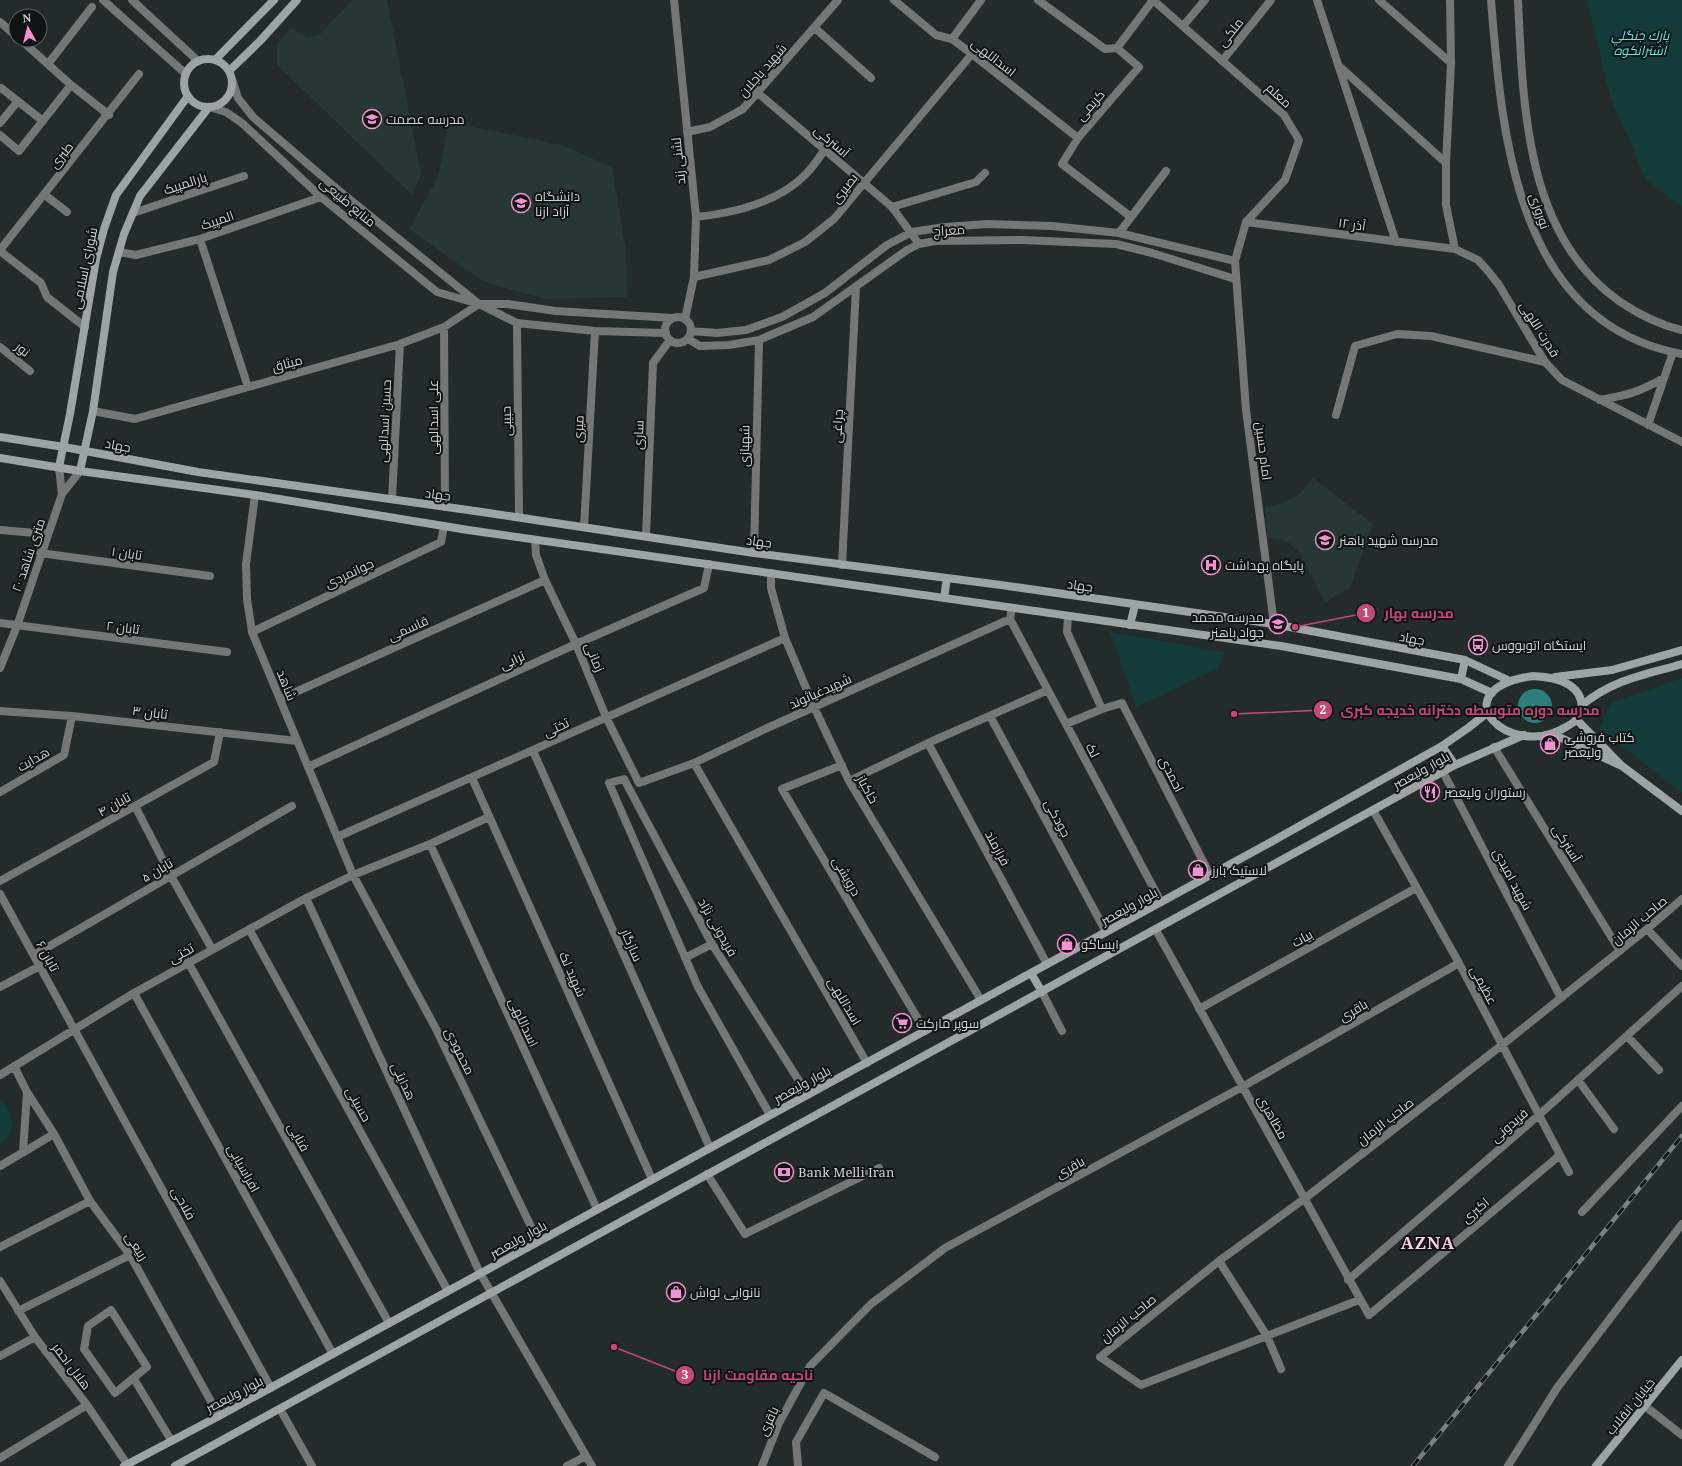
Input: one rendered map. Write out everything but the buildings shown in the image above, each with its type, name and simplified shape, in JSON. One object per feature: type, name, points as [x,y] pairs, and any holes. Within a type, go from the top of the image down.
[{"type":"main road","points":[[215,60],[274,0]]},
{"type":"main road","points":[[229,70],[260,40],[296,0]]},
{"type":"main road","points":[[203,59],[215,60],[229,70],[232,79],[230,91],[224,101],[208,107],[200,106],[188,96],[184,82],[186,74],[188,69],[198,61],[203,59]]},
{"type":"main road","name":"شورای اسلامی","points":[[59,468],[64,447],[96,259],[116,195],[188,96]]},
{"type":"main road","points":[[80,472],[94,411],[113,272],[119,252],[140,196],[208,107]]},
{"type":"main road","name":"جهاد","points":[[0,437],[64,447],[198,472],[519,517],[754,553],[947,578],[1274,624],[1465,660],[1510,682]]},
{"type":"main road","points":[[0,458],[80,472],[255,495],[535,540],[1281,646],[1461,679],[1492,693]]},
{"type":"main road","points":[[944,598],[947,578]]},
{"type":"main road","points":[[1130,625],[1135,605]]},
{"type":"main road","points":[[1550,677],[1565,682],[1576,690],[1582,700],[1582,710],[1577,720],[1566,728],[1552,734],[1536,736],[1524,735],[1504,730],[1493,722],[1487,713],[1487,703],[1492,693],[1517,678],[1533,676],[1550,677],[1578,675],[1612,670],[1682,650]]},
{"type":"main road","points":[[1461,679],[1465,660]]},
{"type":"main road","points":[[1582,705],[1602,690],[1616,682],[1682,664]]},
{"type":"main road","name":"بلوار ولیعصر","points":[[125,1465],[271,1388],[538,1241],[1210,876],[1442,746],[1487,713]]},
{"type":"main road","points":[[1577,720],[1622,766],[1682,811]]},
{"type":"main road","points":[[1552,734],[1622,766]]},
{"type":"main road","name":"بلوار ولیعصر","points":[[175,1466],[1455,765],[1524,735]]},
{"type":"main road","points":[[1442,746],[1455,765]]},
{"type":"main road","points":[[1031,973],[1042,992]]},
{"type":"main road","name":"خیابان انقلاب","points":[[1596,1466],[1682,1360]]},
{"type":"street","points":[[103,0],[186,74]]},
{"type":"street","points":[[132,0],[198,61]]},
{"type":"street","name":"لشنی زند","points":[[674,0],[696,217],[694,277],[685,319]]},
{"type":"street","name":"شهید باجلان","points":[[687,132],[710,127],[730,118],[743,109],[838,0]]},
{"type":"street","name":"اسداللهی","points":[[894,0],[936,35],[952,39],[1078,138]]},
{"type":"street","points":[[952,39],[981,0]]},
{"type":"street","points":[[1038,0],[1105,49],[1117,48],[1153,0]]},
{"type":"street","name":"معلم","points":[[1153,0],[1284,116],[1299,140],[1285,180],[1246,222],[1234,261],[1235,279]]},
{"type":"street","points":[[1183,26],[1205,0]]},
{"type":"street","name":"ملکی","points":[[1222,61],[1271,0]]},
{"type":"street","points":[[1316,0],[1396,242]]},
{"type":"street","points":[[1379,0],[1451,63]]},
{"type":"street","points":[[1450,0],[1451,63],[1446,163],[1446,205],[1455,249]]},
{"type":"street","name":"نوروزی","points":[[1491,0],[1496,68],[1506,130],[1527,213],[1540,245],[1557,275],[1575,298],[1594,315],[1618,331],[1645,344],[1682,354]]},
{"type":"street","name":"نوروزی","points":[[1518,0],[1526,116],[1535,163],[1546,201],[1561,236],[1577,261],[1608,293],[1630,309],[1648,318],[1682,330]]},
{"type":"street","points":[[48,64],[92,7]]},
{"type":"street","points":[[0,22],[8,29]]},
{"type":"street","points":[[815,28],[871,78]]},
{"type":"street","points":[[30,48],[71,85],[109,115]]},
{"type":"street","name":"کریمی","points":[[1117,48],[1140,67],[1078,138],[1062,164],[1131,217]]},
{"type":"street","name":"بصیری","points":[[694,277],[769,260],[805,242],[834,219],[862,183],[972,54]]},
{"type":"street","points":[[1338,65],[1446,163]]},
{"type":"street","name":"طبری","points":[[0,251],[109,115],[139,74]]},
{"type":"street","name":"منابع طبیعی","points":[[232,79],[238,98],[253,117],[338,189],[479,304],[517,324],[668,337]]},
{"type":"street","points":[[0,135],[19,151],[71,85]]},
{"type":"street","points":[[1,88],[43,120]]},
{"type":"street","name":"آسترکی","points":[[758,93],[892,207],[912,232],[919,244]]},
{"type":"street","points":[[0,123],[18,101]]},
{"type":"street","name":"منابع طبیعی","points":[[208,107],[226,112],[242,123],[322,197],[437,292],[479,304],[507,304],[556,311],[673,318]]},
{"type":"street","points":[[696,217],[723,214],[777,196],[806,175],[825,150]]},
{"type":"street","points":[[1119,233],[1166,171]]},
{"type":"street","points":[[892,207],[976,182],[985,173]]},
{"type":"street","name":"پارالمپیک","points":[[133,213],[244,176]]},
{"type":"street","points":[[45,195],[66,212]]},
{"type":"street","name":"المپیک","points":[[119,252],[136,254],[200,239],[322,197]]},
{"type":"street","name":"۱۲ آذر","points":[[1246,222],[1455,249]]},
{"type":"street","name":"معراج","points":[[691,331],[717,333],[746,330],[782,317],[825,293],[887,245],[912,232],[945,226],[987,224],[1052,226],[1119,233],[1234,261]]},
{"type":"street","points":[[200,239],[248,387]]},
{"type":"street","name":"معراج","points":[[688,339],[700,346],[729,345],[759,340],[813,317],[907,250],[919,244],[935,242],[1022,240],[1116,244],[1152,253],[1235,279]]},
{"type":"street","name":"قدرت اللهی","points":[[1455,249],[1478,260],[1488,271],[1499,285],[1545,362],[1562,380],[1682,442]]},
{"type":"street","points":[[0,251],[41,283],[47,297],[85,328]]},
{"type":"street","name":"امام حسین","points":[[1235,279],[1246,410],[1274,624]]},
{"type":"street","name":"چراغی","points":[[842,565],[856,287]]},
{"type":"street","name":"میثاق","points":[[94,411],[135,418],[248,387],[400,344],[444,327],[479,304]]},
{"type":"street","points":[[680,317],[689,322],[691,331],[688,339],[681,343],[668,337],[665,327],[673,318],[680,317]]},
{"type":"street","name":"حبیبی","points":[[517,324],[519,517]]},
{"type":"street","name":"علی اسدالهی","points":[[444,327],[445,507]]},
{"type":"street","name":"میری","points":[[584,527],[595,331]]},
{"type":"street","points":[[1336,415],[1355,346],[1397,334],[1432,336],[1545,362]]},
{"type":"street","name":"ساری","points":[[646,536],[653,363],[668,337]]},
{"type":"street","name":"شهبازی","points":[[754,553],[759,340]]},
{"type":"street","name":"حسین اسدالهی","points":[[392,500],[400,344]]},
{"type":"street","name":"نور","points":[[0,347],[30,371]]},
{"type":"street","points":[[1648,425],[1673,352]]},
{"type":"street","points":[[1600,400],[1631,395],[1664,378]]},
{"type":"street","name":"۲۰ متری شاهد","points":[[59,468],[62,494]]},
{"type":"street","name":"۲۰ متری شاهد","points":[[0,668],[17,626],[40,553],[62,494],[80,472]]},
{"type":"street","name":"شاهد","points":[[255,495],[246,564],[246,599],[252,632],[353,875]]},
{"type":"street","name":"جوانمردی","points":[[252,632],[441,542],[444,526]]},
{"type":"street","points":[[0,530],[47,534]]},
{"type":"street","name":"زمانی","points":[[535,540],[536,555],[545,580],[576,644],[606,716],[639,783]]},
{"type":"street","name":"تابان ۱","points":[[40,553],[210,576]]},
{"type":"street","name":"ترابی","points":[[308,767],[576,644],[704,588],[709,564]]},
{"type":"street","name":"خاکباز","points":[[772,573],[771,588],[785,638],[814,707],[849,781],[981,1000]]},
{"type":"street","name":"قاسمی","points":[[280,699],[545,580]]},
{"type":"street","points":[[1010,619],[1012,608]]},
{"type":"street","points":[[1068,616],[1067,632],[1102,709]]},
{"type":"street","name":"لک","points":[[1010,619],[1161,902]]},
{"type":"street","name":"شهید‌غیاثوند","points":[[639,783],[694,763],[1010,619]]},
{"type":"street","name":"تابان ۲","points":[[0,623],[227,652]]},
{"type":"street","name":"تختی","points":[[337,837],[533,751],[606,716],[785,638]]},
{"type":"street","points":[[849,781],[928,743],[1048,690]]},
{"type":"street","name":"احمدی","points":[[1066,724],[1102,709],[1122,703],[1210,876]]},
{"type":"street","name":"تابان ۳","points":[[0,711],[72,716],[297,741]]},
{"type":"street","name":"هدایت","points":[[0,792],[64,755],[72,716]]},
{"type":"street","name":"جودکی","points":[[990,716],[1106,932]]},
{"type":"street","name":"تابان ۴","points":[[0,881],[214,762],[220,732]]},
{"type":"street","name":"فرازمند","points":[[928,743],[1047,964]]},
{"type":"street","name":"آسترکی","points":[[1494,747],[1620,951]]},
{"type":"street","name":"سازگار","points":[[533,751],[710,1148]]},
{"type":"street","name":"اسداللهی","points":[[694,763],[866,1063]]},
{"type":"street","name":"درویشی","points":[[842,765],[782,788],[925,1031]]},
{"type":"street","name":"شهید امیدی","points":[[1443,772],[1561,998]]},
{"type":"street","name":"شهید لک","points":[[472,778],[652,1179]]},
{"type":"street","name":"فریدونی نژاد","points":[[685,958],[609,784],[624,779],[712,944],[808,1095]]},
{"type":"street","points":[[134,806],[212,949]]},
{"type":"street","name":"تابان ۵","points":[[34,955],[292,806]]},
{"type":"street","name":"عظیمی","points":[[1373,810],[1459,964],[1569,1172]]},
{"type":"street","name":"تختی","points":[[0,1075],[134,993],[306,898],[353,875],[430,844],[489,817]]},
{"type":"street","name":"اسداللهی","points":[[430,844],[597,1209]]},
{"type":"street","name":"محمودی","points":[[353,875],[435,1027],[538,1241]]},
{"type":"street","name":"بیات","points":[[1199,1008],[1416,888]]},
{"type":"street","name":"تابان ۶","points":[[0,894],[76,1029]]},
{"type":"street","name":"هدایتی","points":[[306,898],[480,1273],[592,1466]]},
{"type":"street","name":"صاحب الزمان","points":[[1266,1336],[1141,1385],[1100,1357],[1219,1261],[1304,1199],[1502,1046],[1648,929],[1682,899]]},
{"type":"street","name":"حسینی","points":[[249,929],[448,1291]]},
{"type":"street","points":[[1648,929],[1682,966]]},
{"type":"street","name":"مظاهری","points":[[1156,930],[1369,1316]]},
{"type":"street","points":[[712,944],[685,958],[698,987],[770,1115]]},
{"type":"street","name":"فنایی","points":[[188,962],[389,1323]]},
{"type":"street","name":"باقری","points":[[762,1466],[779,1423],[810,1366],[871,1304],[945,1248],[1242,1087],[1459,964]]},
{"type":"street","points":[[0,987],[40,966]]},
{"type":"street","name":"فریدونی","points":[[1348,1280],[1539,1115],[1682,986]]},
{"type":"street","points":[[1042,992],[1062,1031]]},
{"type":"street","name":"افراسیابی","points":[[134,993],[332,1354]]},
{"type":"street","name":"فلاحی","points":[[76,1029],[271,1388]]},
{"type":"street","points":[[1627,1036],[1659,1070]]},
{"type":"street","points":[[14,1066],[27,1092],[23,1152]]},
{"type":"street","points":[[1578,1080],[1614,1129]]},
{"type":"street","name":"ربیعی","points":[[27,1092],[54,1134],[90,1201],[130,1255],[219,1416]]},
{"type":"street","points":[[1582,1212],[1682,1106]]},
{"type":"street","points":[[0,1166],[54,1134]]},
{"type":"street","name":"اکبری","points":[[1369,1316],[1560,1155]]},
{"type":"street","points":[[707,1174],[745,1234],[879,1168]]},
{"type":"street","points":[[0,1247],[90,1201]]},
{"type":"street","points":[[1508,1466],[1558,1388],[1682,1224]]},
{"type":"street","points":[[18,1311],[130,1255]]},
{"type":"street","points":[[1219,1261],[1266,1336],[1281,1369]]},
{"type":"street","name":"هلال احمر","points":[[0,1281],[35,1337],[87,1405],[125,1465]]},
{"type":"street","points":[[1266,1336],[1359,1300]]},
{"type":"street","points":[[111,1310],[147,1367],[134,1379],[115,1393],[84,1349],[88,1326],[111,1310]]},
{"type":"street","points":[[0,1356],[35,1337]]},
{"type":"street","points":[[134,1379],[171,1440]]},
{"type":"street","points":[[798,1466],[796,1442],[824,1393],[935,1457]]},
{"type":"street","points":[[0,1458],[87,1405]]},
{"type":"street","points":[[1645,1406],[1682,1435]]},
{"type":"street","points":[[280,1409],[312,1466]]},
{"type":"street","points":[[567,1466],[586,1456]]},
{"type":"shaded area","name":"مدرسه عصمت","points":[[352,0],[387,0],[421,174],[412,195],[277,65],[277,44],[291,28],[308,38],[320,34]]},
{"type":"shaded area","name":"دانشگاه آزاد ازنا","points":[[449,122],[561,145],[612,167],[626,251],[627,297],[544,299],[482,281],[409,229],[438,177]]},
{"type":"shaded area","name":"مدرسه شهید باهنر","points":[[1313,478],[1373,524],[1350,588],[1325,602],[1299,552],[1288,542],[1267,537],[1265,507],[1282,503],[1297,496]]},
{"type":"green space","name":"پارك جنگلي اشترانكوه","points":[[1587,0],[1682,0],[1682,206],[1647,181],[1610,96]]},
{"type":"green space","points":[[1110,632],[1224,652],[1219,668],[1136,707]]},
{"type":"green space","points":[[1682,678],[1682,793],[1599,728],[1611,703]]},
{"type":"green space","points":[[0,1100],[12,1116],[12,1128],[6,1139],[0,1144]]},
{"type":"water","points":[[1532,689],[1538,689],[1547,694],[1551,700],[1551,712],[1547,718],[1538,723],[1532,723],[1523,718],[1518,709],[1518,703],[1523,694]]},
{"type":"railway","points":[[1413,1466],[1682,1136]]},
{"type":"place","name":"مدرسه عصمت","points":[[372,119]]},
{"type":"place","name":"دانشگاه آزاد ازنا","points":[[521,203]]},
{"type":"place","name":"مدرسه شهید باهنر","points":[[1325,540]]},
{"type":"place","name":"پایگاه بهداشت","points":[[1211,565]]},
{"type":"place","name":"مدرسه محمد جواد باهنر","points":[[1278,624]]},
{"type":"place","name":"مدرسه بهار","points":[[1295,627]]},
{"type":"place","name":"ایستگاه اتوبووس","points":[[1478,645]]},
{"type":"place","name":"مدرسه دوره متوسطه دخترانه خدیجه کبری","points":[[1234,714]]},
{"type":"place","name":"کتاب فروشی ولیعصر","points":[[1550,744]]},
{"type":"place","name":"رستوران ولیعصر","points":[[1430,792]]},
{"type":"place","name":"لاستیک بارز","points":[[1198,870]]},
{"type":"place","name":"ایساکو","points":[[1067,944]]},
{"type":"place","name":"سوپر مارکت","points":[[902,1023]]},
{"type":"place","name":"Bank Melli Iran","points":[[784,1172]]},
{"type":"place","name":"نانوایی لواش","points":[[676,1292]]},
{"type":"place","name":"ناحیه مقاومت ازنا","points":[[614,1347]]},
{"type":"district","name":"AZNA","points":[[1428,1243]]}]
